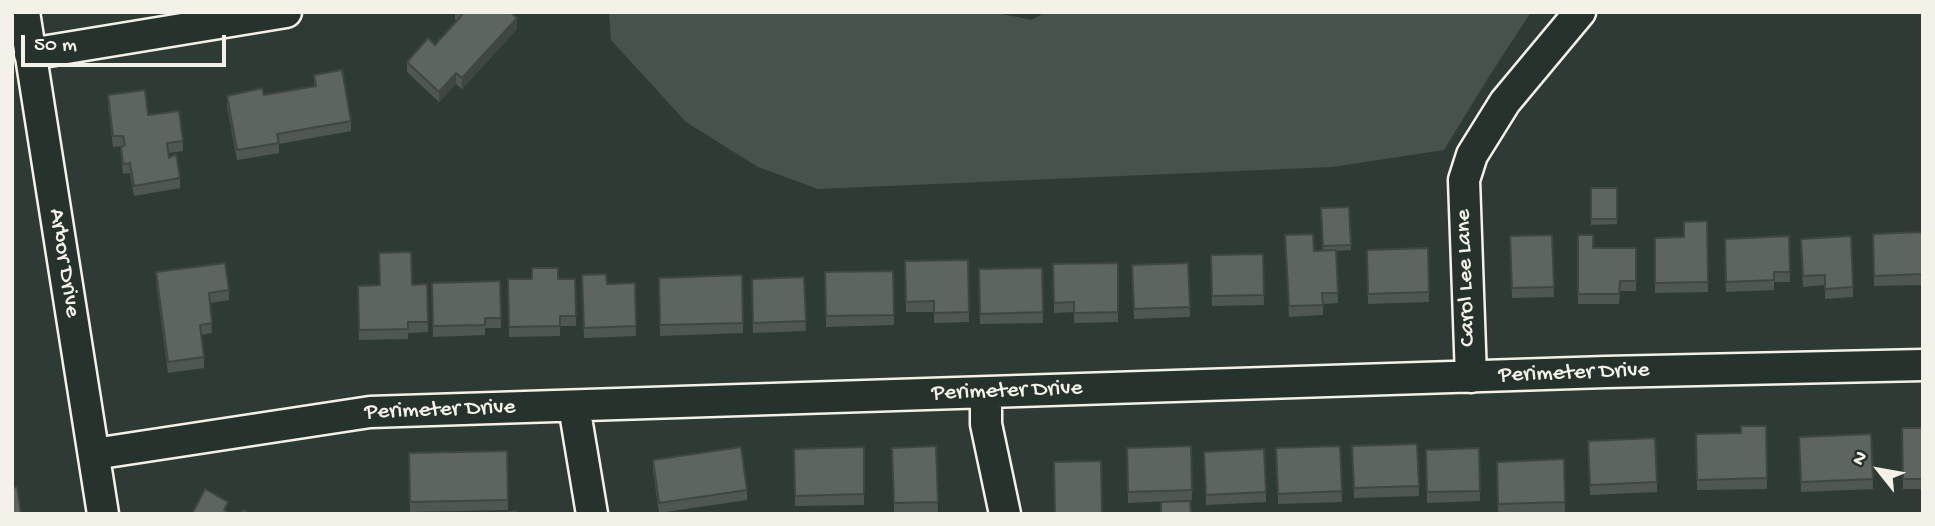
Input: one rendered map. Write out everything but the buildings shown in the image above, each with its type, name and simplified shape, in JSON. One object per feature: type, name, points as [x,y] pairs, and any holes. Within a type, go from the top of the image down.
[{"type":"street","name":"Arbor Drive","points":[[24,12],[103,514]]},
{"type":"street","points":[[30,54],[286,12]]},
{"type":"street","name":"Carol Lee Lane","points":[[1471,377],[1464,180],[1472,155],[1505,102],[1580,12]]},
{"type":"street","name":"Perimeter Drive","points":[[94,454],[370,412],[1923,365]]},
{"type":"street","points":[[986,393],[986,424],[1005,514]]},
{"type":"street","points":[[575,406],[592,514]]},
{"type":"shaded area","points":[[609,12],[993,12],[1032,20],[1045,12],[1531,12],[1444,150],[1332,167],[818,189],[758,167],[686,122],[611,40]]}]
